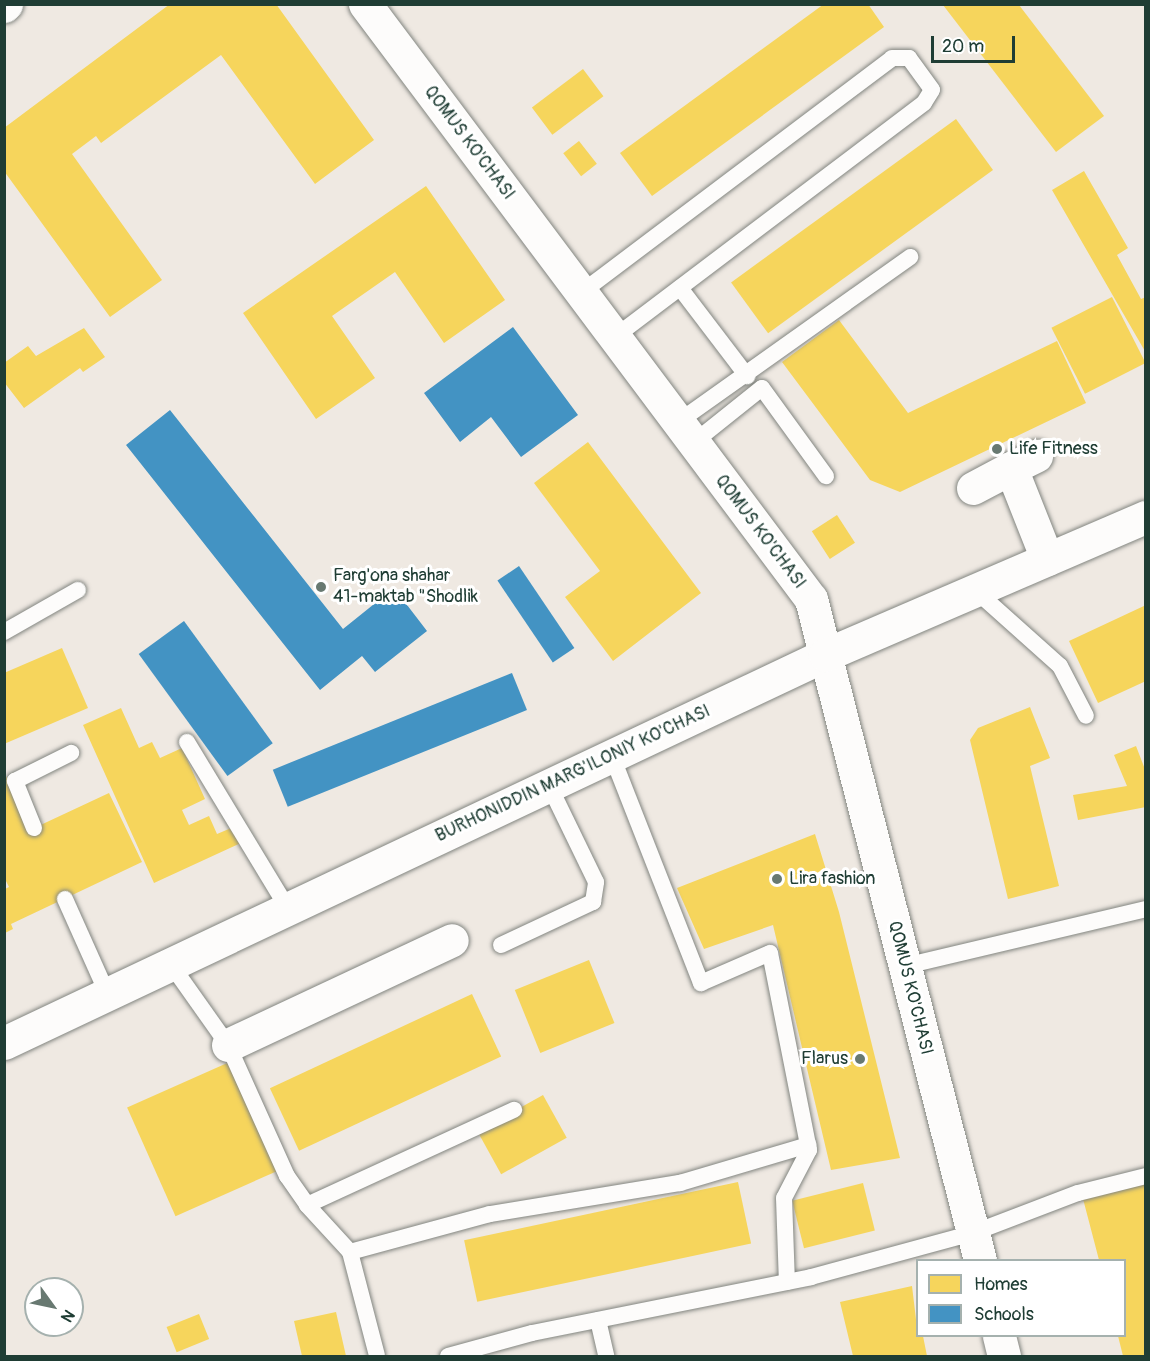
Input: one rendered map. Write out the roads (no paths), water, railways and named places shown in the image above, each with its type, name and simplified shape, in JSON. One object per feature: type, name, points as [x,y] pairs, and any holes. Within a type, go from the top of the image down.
[{"type":"street","name":"QOMUS KO'CHASI","points":[[365,4],[811,599],[976,1247]]},
{"type":"street","points":[[973,488],[1024,462],[1047,559]]},
{"type":"street","name":"BURHONIDDIN MARG'ILONIY KO'CHASI","points":[[4,1043],[172,966],[825,655],[1146,517]]},
{"type":"street","points":[[228,1045],[452,940]]},
{"type":"street","points":[[999,1337],[1004,1356]]},
{"type":"lane","points":[[582,292],[892,58],[909,58],[932,90],[924,103],[615,337]]},
{"type":"lane","points":[[686,432],[747,376],[910,257]]},
{"type":"lane","points":[[681,288],[747,376]]},
{"type":"lane","points":[[686,432],[762,388],[826,476]]},
{"type":"lane","points":[[4,632],[78,590]]},
{"type":"lane","points":[[975,590],[1060,666],[1086,716]]},
{"type":"lane","points":[[187,742],[288,909]]},
{"type":"lane","points":[[33,828],[15,781],[71,753]]},
{"type":"lane","points":[[612,756],[700,983],[770,954],[808,1145],[784,1198],[787,1282]]},
{"type":"lane","points":[[501,945],[593,902],[596,882],[549,785]]},
{"type":"lane","points":[[65,899],[108,994]]},
{"type":"lane","points":[[905,966],[1146,909]]},
{"type":"lane","points":[[172,966],[228,1045],[287,1176],[306,1205],[351,1252],[377,1356]]},
{"type":"lane","points":[[306,1205],[514,1110]]},
{"type":"lane","points":[[351,1252],[490,1214],[680,1183],[808,1145]]},
{"type":"lane","points":[[447,1356],[598,1320],[976,1247],[1078,1192],[1146,1176]]},
{"type":"lane","points":[[598,1320],[606,1356]]},
{"type":"place","name":"Life Fitness","points":[[997,449]]},
{"type":"place","name":"Farg'ona shahar 41-maktab \"Shodlik","points":[[321,587]]},
{"type":"place","name":"Lira fashion","points":[[777,879]]},
{"type":"place","name":"Flarus","points":[[860,1059]]}]
